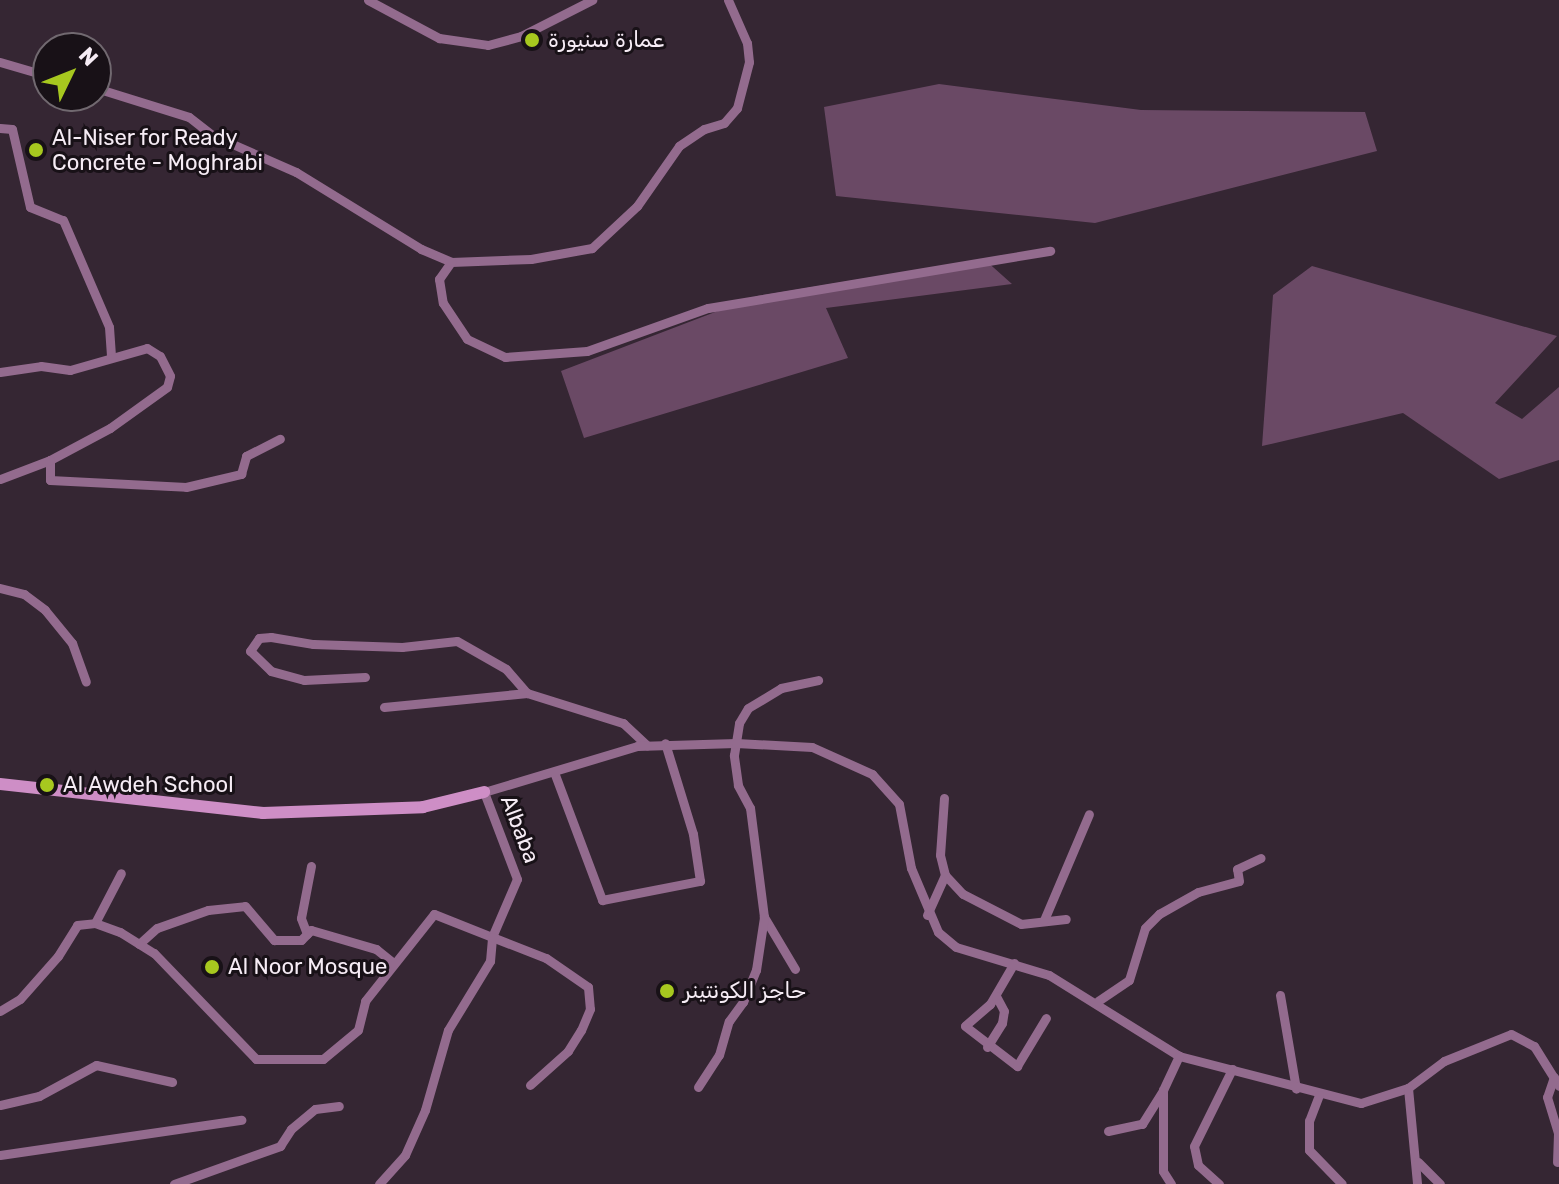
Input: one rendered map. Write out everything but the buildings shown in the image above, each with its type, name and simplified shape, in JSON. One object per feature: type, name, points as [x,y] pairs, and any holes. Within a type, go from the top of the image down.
[{"type":"street","points":[[368,0],[393,4],[439,38],[488,45],[521,36],[592,0]]},
{"type":"street","points":[[112,93],[189,117],[212,135],[296,172],[451,262],[572,255],[609,237],[679,146],[704,129],[724,123],[737,108],[749,62],[747,43],[728,0]]},
{"type":"street","points":[[0,62],[32,71]]},
{"type":"street","points":[[0,128],[12,129],[30,207],[63,220],[109,327],[111,357]]},
{"type":"street","points":[[451,262],[439,279],[456,327],[481,349],[505,357],[540,358],[587,351],[708,308],[1050,251]]},
{"type":"street","points":[[0,372],[41,366],[70,370],[111,357],[156,350],[170,382],[110,428],[50,460],[0,479]]},
{"type":"street","points":[[50,460],[50,480],[186,487],[241,474],[246,456],[280,439]]},
{"type":"street","points":[[0,588],[24,594],[45,610],[72,643],[86,682]]},
{"type":"street","points":[[365,677],[304,680],[271,671],[250,651],[259,638],[271,637],[313,644],[402,647],[457,641],[506,669],[527,693]]},
{"type":"street","points":[[698,1087],[719,1055],[729,1021],[743,1002],[756,970],[764,917],[750,808],[738,785],[736,743],[748,708],[781,688],[818,680]]},
{"type":"street","points":[[384,707],[527,693],[623,723],[647,745]]},
{"type":"street","points":[[554,772],[602,900],[700,881],[693,834],[665,743]]},
{"type":"street","points":[[484,792],[647,745],[665,743],[812,747],[848,759],[888,787],[899,804],[911,868],[927,915],[956,947],[1014,963],[1098,1001],[1141,1036],[1179,1056],[1319,1095],[1361,1103],[1408,1088],[1444,1061],[1511,1034],[1534,1046],[1556,1081],[1547,1097],[1558,1134],[1557,1162]]},
{"type":"street","name":"Albaba","points":[[0,784],[263,813],[423,807],[484,792],[517,879],[492,937],[490,961],[448,1030],[425,1110],[405,1155],[379,1184]]},
{"type":"street","points":[[944,798],[940,855],[945,875],[985,910],[1021,924],[1066,919]]},
{"type":"street","points":[[1044,920],[1089,814]]},
{"type":"street","points":[[1098,1001],[1129,980],[1145,928],[1159,914],[1198,892],[1239,881],[1237,869],[1261,858]]},
{"type":"street","points":[[307,934],[301,918],[311,866]]},
{"type":"street","points":[[95,923],[121,873]]},
{"type":"street","points":[[927,915],[945,875]]},
{"type":"street","points":[[139,944],[157,928],[208,910],[245,906],[274,940],[301,940],[311,930],[376,949],[393,963]]},
{"type":"street","points":[[0,1011],[20,999],[49,967],[77,925],[95,923],[139,944],[256,1059],[323,1059],[358,1030],[365,1001],[434,914],[546,958],[588,987],[590,1009],[581,1030],[568,1051],[530,1085]]},
{"type":"street","points":[[764,917],[795,969]]},
{"type":"street","points":[[1014,963],[996,996],[965,1026],[987,1047],[1017,1066],[1046,1018]]},
{"type":"street","points":[[1280,995],[1296,1089]]},
{"type":"street","points":[[987,1047],[1002,1023],[996,996]]},
{"type":"street","points":[[1108,1131],[1142,1124],[1179,1056]]},
{"type":"street","points":[[0,1105],[39,1096],[96,1065],[172,1082]]},
{"type":"street","points":[[1219,1184],[1198,1165],[1194,1146],[1232,1069]]},
{"type":"street","points":[[1408,1088],[1418,1162],[1417,1184]]},
{"type":"street","points":[[1163,1090],[1163,1171],[1171,1184]]},
{"type":"street","points":[[1319,1095],[1309,1121],[1309,1150],[1316,1163],[1342,1184]]},
{"type":"street","points":[[174,1184],[280,1146],[291,1129],[315,1109],[339,1106]]},
{"type":"street","points":[[0,1155],[241,1120]]},
{"type":"street","points":[[1418,1162],[1440,1184]]},
{"type":"shaded area","points":[[939,84],[1141,110],[1365,112],[1377,151],[1095,223],[836,196],[824,107]]},
{"type":"shaded area","points":[[984,259],[1012,284],[826,308],[848,358],[584,438],[561,371],[757,296]]},
{"type":"shaded area","points":[[1312,266],[1557,336],[1495,403],[1522,419],[1559,387],[1559,460],[1499,479],[1403,413],[1262,446],[1273,295]]},
{"type":"place","name":"عمارة سنيورة","points":[[532,40]]},
{"type":"place","name":"Al-Niser for Ready Concrete - Moghrabi","points":[[36,150]]},
{"type":"place","name":"Al Awdeh School","points":[[47,785]]},
{"type":"place","name":"Al Noor Mosque","points":[[212,967]]},
{"type":"place","name":"حاجز الكونتينر","points":[[667,991]]}]
